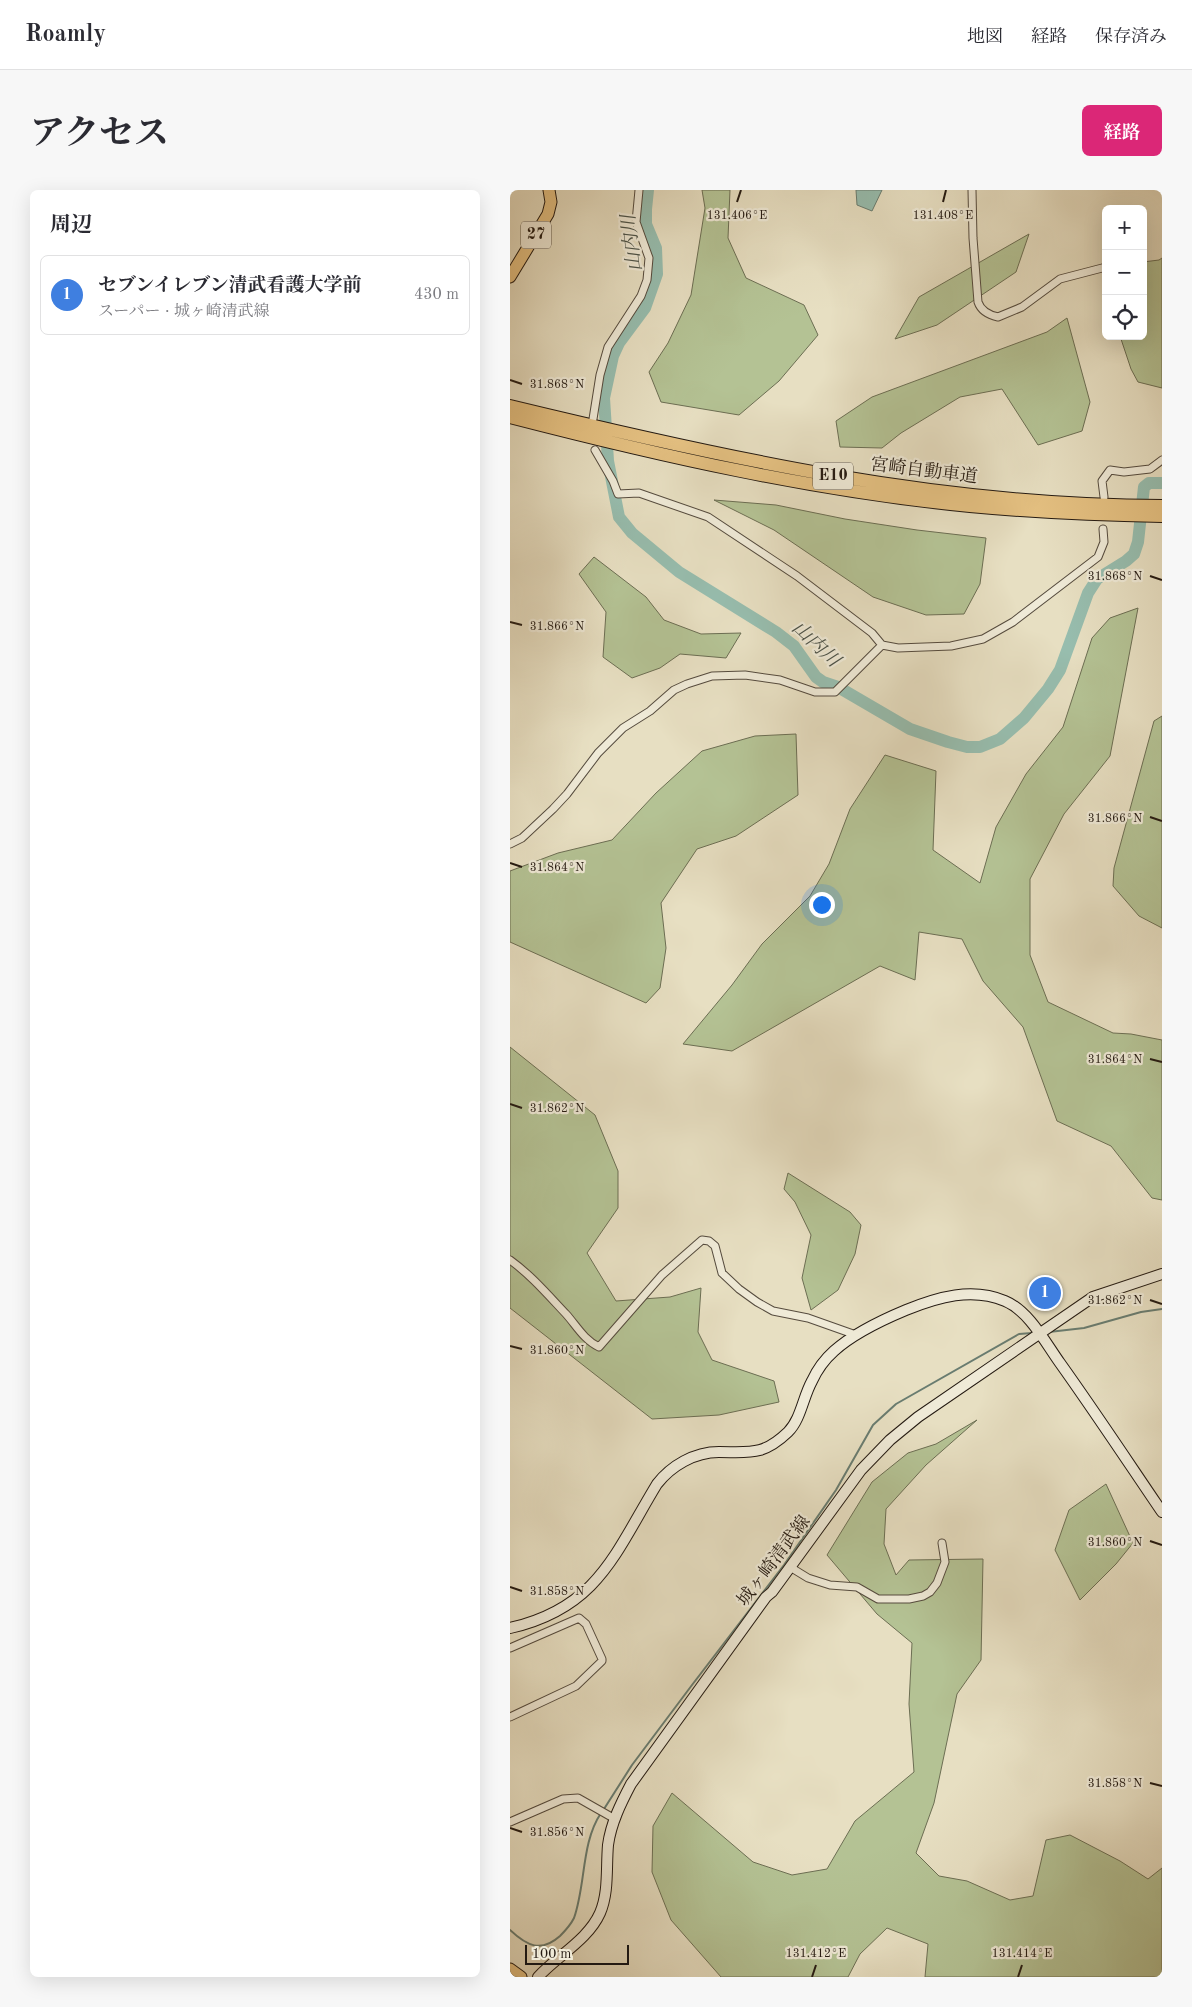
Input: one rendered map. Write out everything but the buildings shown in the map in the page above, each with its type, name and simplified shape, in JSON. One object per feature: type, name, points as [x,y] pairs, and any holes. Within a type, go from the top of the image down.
[{"type":"highway","name":"宮崎自動車道","points":[[510,406],[686,448],[852,480],[1020,500],[1162,506]]},
{"type":"highway","name":"宮崎自動車道","points":[[510,417],[654,452],[744,471],[853,490],[968,506],[1082,514],[1162,516]]},
{"type":"main road","name":"27","points":[[510,277],[548,214],[551,202],[549,190]]},
{"type":"main road","name":"城ヶ崎清武線","points":[[538,1977],[588,1932],[600,1914],[606,1882],[610,1832],[614,1819],[631,1784],[861,1470],[890,1440],[918,1417],[1093,1297],[1162,1274]]},
{"type":"main road","points":[[510,1628],[537,1620],[559,1610],[574,1602],[593,1585],[614,1558],[664,1475],[682,1462],[706,1453],[744,1454],[755,1452],[774,1443],[789,1430],[795,1421],[811,1382],[835,1350],[856,1335],[923,1303],[945,1296],[963,1294],[992,1297],[1007,1302],[1041,1331],[1162,1512]]},
{"type":"main road","points":[[510,1969],[521,1977]]},
{"type":"street","points":[[593,419],[600,375],[608,347],[641,296],[647,280],[648,258],[636,222],[639,190]]},
{"type":"street","points":[[972,190],[973,241],[978,302],[980,308],[987,313],[998,317],[1022,307],[1060,279],[1102,268]]},
{"type":"street","points":[[595,450],[613,481],[618,494],[639,493],[708,517],[813,588],[872,633],[882,644],[898,648],[951,646],[983,639],[1013,622],[1098,557],[1104,542],[1103,529]]},
{"type":"street","points":[[1104,497],[1102,481],[1110,470],[1124,472],[1150,469],[1162,460]]},
{"type":"street","points":[[510,844],[522,838],[568,794],[598,753],[623,728],[643,716],[680,687],[698,679],[712,676],[745,675],[780,680],[815,692],[835,692],[882,644]]},
{"type":"street","points":[[510,1260],[536,1283],[590,1342],[598,1347],[662,1275],[702,1240],[708,1241],[715,1246],[722,1273],[757,1302],[774,1310],[808,1318],[856,1335]]},
{"type":"street","points":[[790,1567],[808,1578],[830,1585],[857,1587],[878,1600],[909,1600],[924,1596],[937,1583],[945,1562],[942,1543]]},
{"type":"street","points":[[510,1648],[579,1618],[586,1624],[602,1661],[576,1686],[510,1717]]},
{"type":"street","points":[[510,1822],[563,1799],[578,1798],[614,1819]]},
{"type":"shaded area","points":[[702,190],[730,190],[728,238],[746,278],[804,305],[818,335],[779,381],[739,415],[661,402],[649,372],[668,343],[691,295],[705,208]]},
{"type":"shaded area","points":[[856,190],[882,190],[872,211],[857,205]]},
{"type":"shaded area","points":[[1029,234],[1016,272],[937,325],[895,339],[919,297]]},
{"type":"shaded area","points":[[1162,258],[1162,388],[1138,382],[1131,369],[1121,340],[1147,340],[1147,262]]},
{"type":"shaded area","points":[[1067,318],[1090,402],[1082,431],[1038,445],[1002,389],[960,397],[901,433],[882,448],[840,447],[836,421],[872,397],[1047,332]]},
{"type":"shaded area","points":[[714,500],[776,505],[845,519],[986,538],[980,584],[964,614],[926,615],[873,597],[774,530]]},
{"type":"shaded area","points":[[594,557],[646,597],[664,620],[701,634],[741,633],[726,658],[680,654],[660,668],[632,678],[603,657],[606,612],[579,574]]},
{"type":"shaded area","points":[[1138,608],[1110,756],[1064,814],[1030,879],[1030,955],[1048,1002],[1113,1033],[1131,1034],[1162,1040],[1162,1200],[1152,1198],[1111,1146],[1057,1121],[1023,1027],[983,981],[962,939],[919,932],[915,980],[880,966],[732,1051],[683,1044],[732,985],[762,944],[810,896],[829,864],[850,809],[885,755],[936,771],[933,850],[980,883],[996,827],[1026,774],[1063,727],[1092,638],[1110,618]]},
{"type":"shaded area","points":[[1162,716],[1162,928],[1139,916],[1113,886],[1114,868],[1154,721]]},
{"type":"shaded area","points":[[796,734],[798,795],[736,836],[697,849],[661,903],[666,948],[660,988],[646,1003],[510,942],[510,871],[558,853],[612,840],[656,793],[702,751],[755,736]]},
{"type":"shaded area","points":[[510,1047],[595,1115],[618,1171],[618,1208],[587,1253],[616,1301],[670,1297],[701,1288],[698,1332],[712,1360],[774,1381],[779,1402],[719,1415],[652,1419],[510,1308]]},
{"type":"shaded area","points":[[788,1173],[850,1212],[861,1225],[855,1254],[838,1290],[811,1310],[802,1278],[811,1235],[795,1202],[784,1189]]},
{"type":"shaded area","points":[[977,1420],[926,1465],[886,1509],[884,1544],[896,1575],[909,1560],[983,1559],[981,1660],[957,1694],[934,1803],[916,1853],[939,1876],[967,1881],[1010,1900],[1033,1896],[1046,1840],[1070,1835],[1120,1861],[1148,1879],[1162,1868],[1162,1977],[925,1977],[928,1944],[887,1928],[860,1954],[848,1977],[721,1977],[671,1920],[652,1872],[653,1826],[672,1793],[753,1862],[792,1875],[827,1869],[855,1821],[914,1772],[909,1704],[912,1643],[877,1614],[827,1555],[872,1482],[908,1453],[936,1444]]},
{"type":"shaded area","points":[[1106,1484],[1133,1543],[1116,1564],[1080,1600],[1055,1550],[1069,1510]]},
{"type":"waterway","name":"山内川","points":[[648,190],[646,224],[656,248],[657,274],[645,308],[619,343],[613,356],[604,398],[608,461],[619,517],[632,533],[679,572],[776,632],[794,646],[816,677],[823,682],[838,687],[910,729],[948,742],[967,747],[980,747],[1000,739],[1024,718],[1048,689],[1060,670],[1088,593],[1097,579],[1134,554],[1138,542],[1144,487],[1149,483],[1162,483]]},
{"type":"waterway","points":[[1049,1332],[1084,1328],[1141,1312],[1162,1309]]},
{"type":"waterway","points":[[604,1809],[632,1765],[784,1565],[836,1490],[873,1425],[896,1404],[1019,1334],[1032,1333]]},
{"type":"waterway","points":[[510,1930],[522,1940],[540,1946],[553,1941],[568,1927],[574,1918],[578,1905],[590,1837],[601,1813]]},
{"type":"place","name":"セブンイレブン清武看護大学前","points":[[1045,1293]]}]
